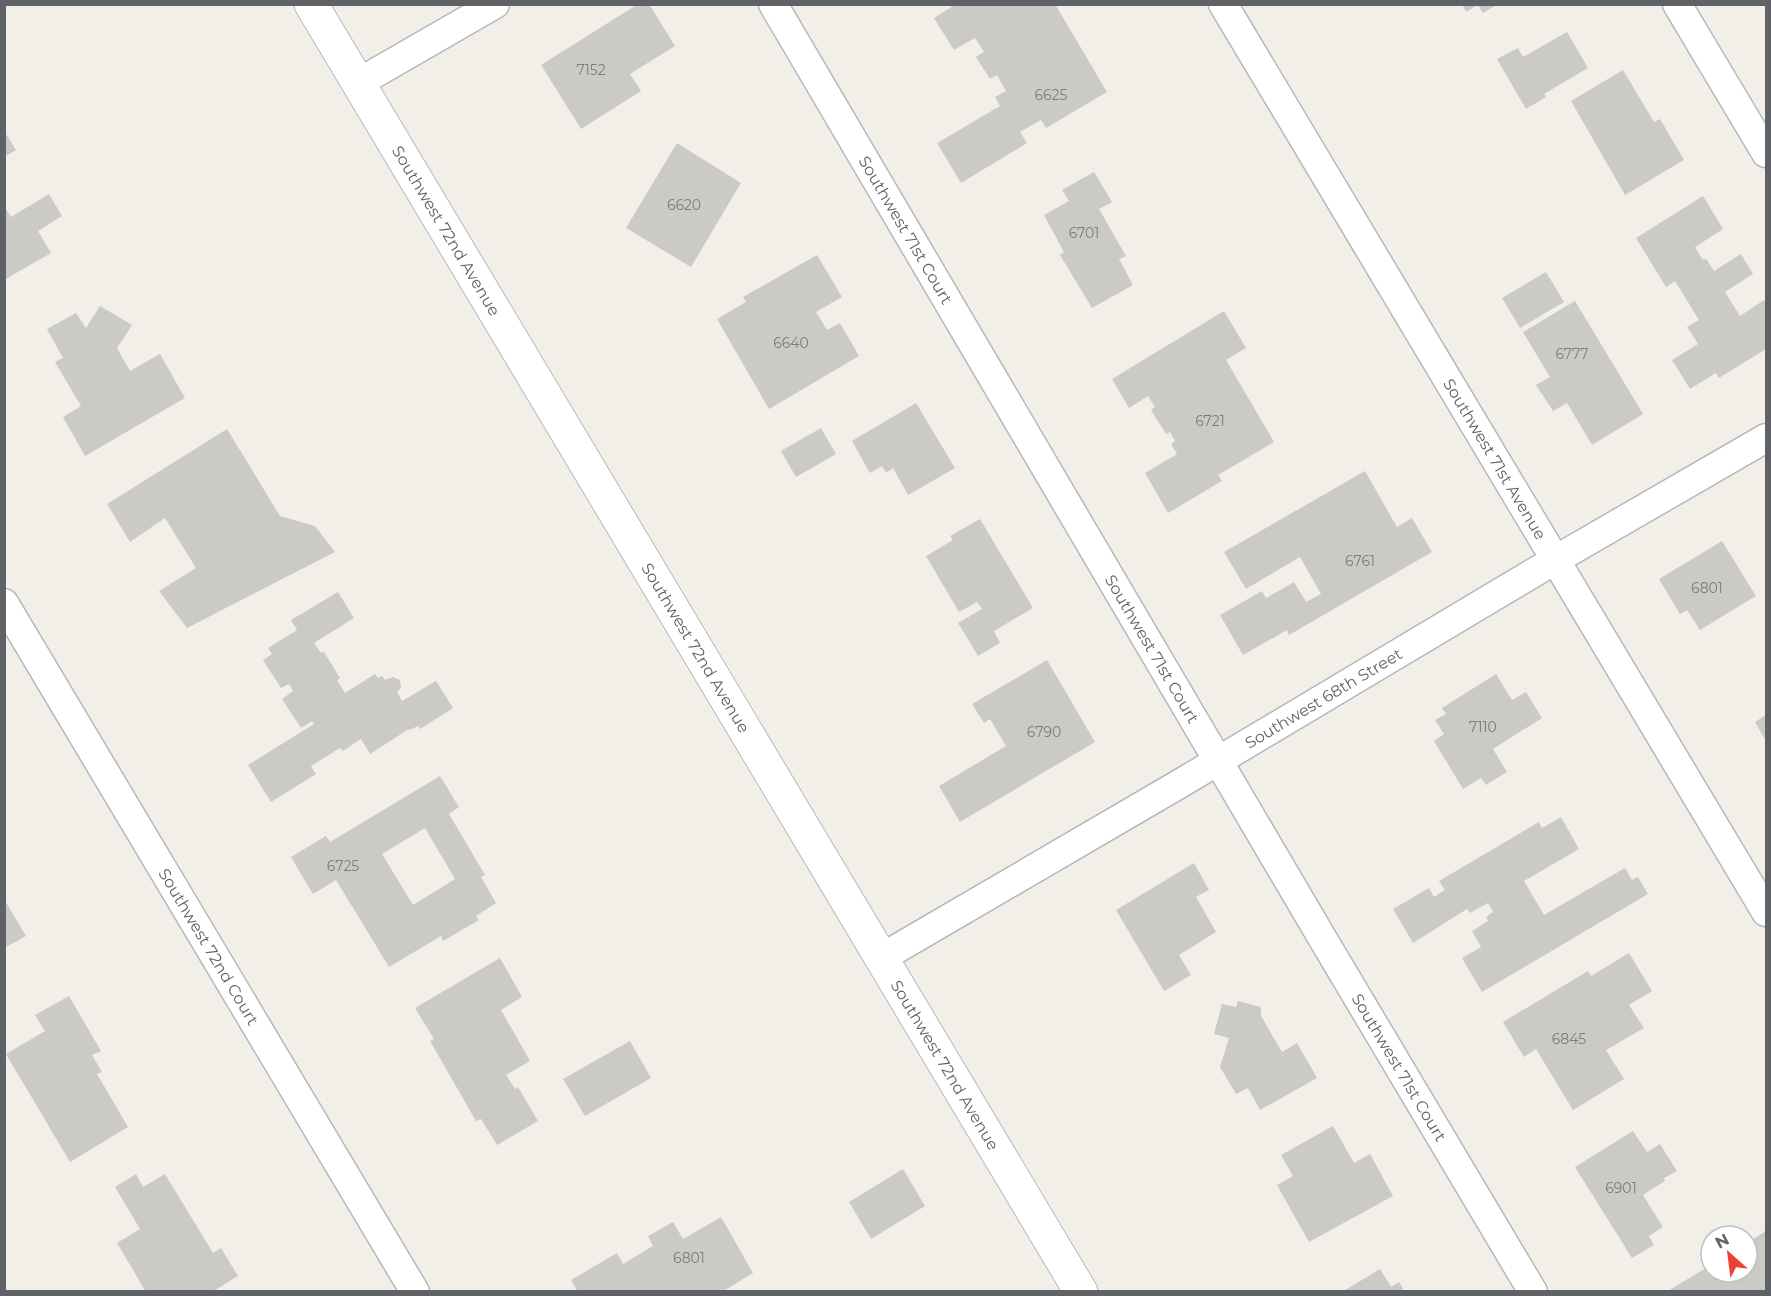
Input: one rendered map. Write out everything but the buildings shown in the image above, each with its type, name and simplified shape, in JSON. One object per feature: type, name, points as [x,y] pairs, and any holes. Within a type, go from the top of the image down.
[{"type":"street","name":"Southwest 72nd Avenue","points":[[311,4],[1081,1292]]},
{"type":"street","points":[[358,84],[495,4]]},
{"type":"street","name":"Southwest 71st Court","points":[[773,4],[1533,1292]]},
{"type":"street","name":"Southwest 71st Avenue","points":[[1223,4],[1767,912]]},
{"type":"street","points":[[1677,4],[1767,153]]},
{"type":"street","name":"Southwest 68th Street","points":[[881,958],[1219,761],[1555,560],[1767,438]]},
{"type":"street","name":"Southwest 72nd Court","points":[[4,603],[415,1292]]}]
